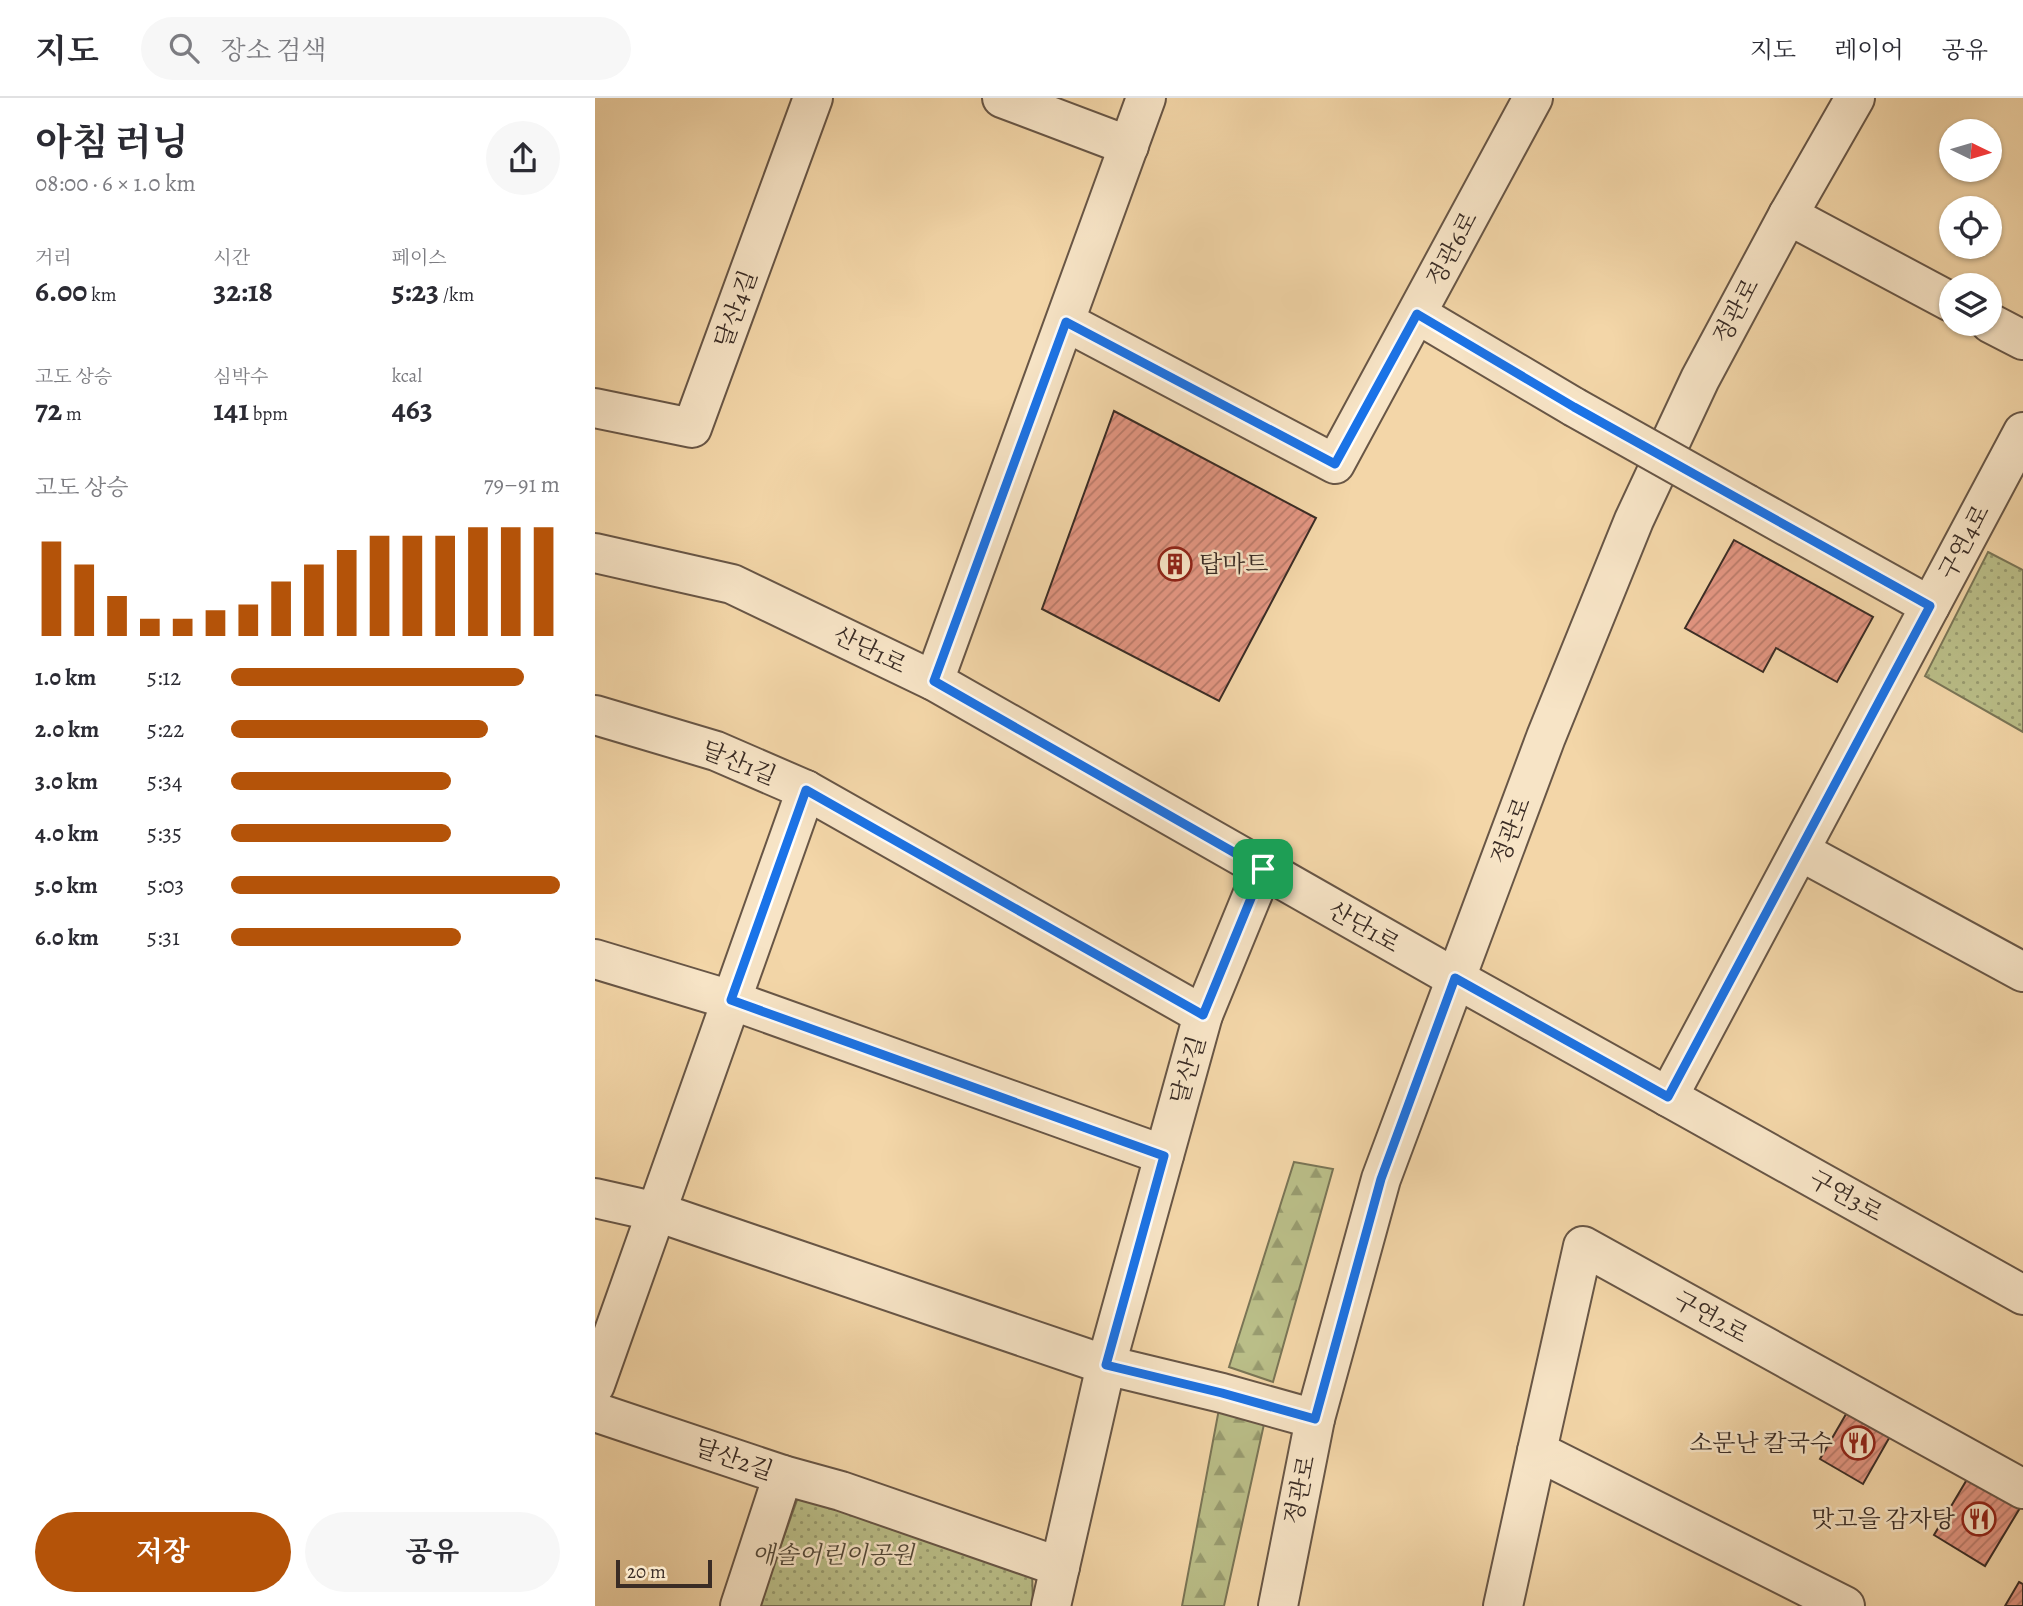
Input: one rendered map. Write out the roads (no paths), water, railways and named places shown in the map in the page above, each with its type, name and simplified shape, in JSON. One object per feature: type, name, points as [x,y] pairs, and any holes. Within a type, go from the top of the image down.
[{"type":"street","name":"달산4길","points":[[595,408],[692,428],[813,98]]},
{"type":"street","points":[[1002,98],[1129,146]]},
{"type":"street","points":[[934,681],[1146,98]]},
{"type":"street","name":"정관6로","points":[[1066,322],[1335,464],[1533,98]]},
{"type":"street","name":"정관로","points":[[1278,1606],[1315,1419],[1381,1179],[1546,737],[1634,520],[1700,379],[1788,215],[1855,98]]},
{"type":"street","points":[[1788,215],[1939,296]]},
{"type":"street","points":[[1417,314],[1574,407],[1930,606]]},
{"type":"street","points":[[2002,330],[2023,341]]},
{"type":"street","name":"구연4로","points":[[1800,851],[2023,432]]},
{"type":"street","name":"산단1로","points":[[595,553],[732,584],[934,681],[1455,978]]},
{"type":"street","name":"달산1길","points":[[595,715],[716,751],[806,790],[1203,1015]]},
{"type":"street","points":[[595,1385],[806,790]]},
{"type":"street","points":[[1668,1097],[1800,851],[2023,972]]},
{"type":"street","name":"달산길","points":[[1051,1606],[1106,1365],[1203,1015],[1263,869]]},
{"type":"street","points":[[595,959],[731,1000],[1164,1156]]},
{"type":"street","name":"구연3로","points":[[1455,978],[2023,1295]]},
{"type":"street","points":[[595,1198],[656,1212],[1106,1365],[1315,1419]]},
{"type":"street","name":"구연2로","points":[[1503,1606],[1583,1246],[2023,1489]]},
{"type":"street","name":"달산2길","points":[[595,1412],[783,1475],[740,1606]]},
{"type":"street","points":[[1537,1451],[1845,1606]]},
{"type":"street","points":[[783,1475],[841,1491],[1060,1567]]},
{"type":"place","name":"탑마트","points":[[1175,564]]},
{"type":"place","name":"소문난 칼국수","points":[[1858,1443]]},
{"type":"place","name":"맛고을 감자탕","points":[[1979,1519]]},
{"type":"park label","name":"애솔어린이공원","points":[[833,1555]]}]
